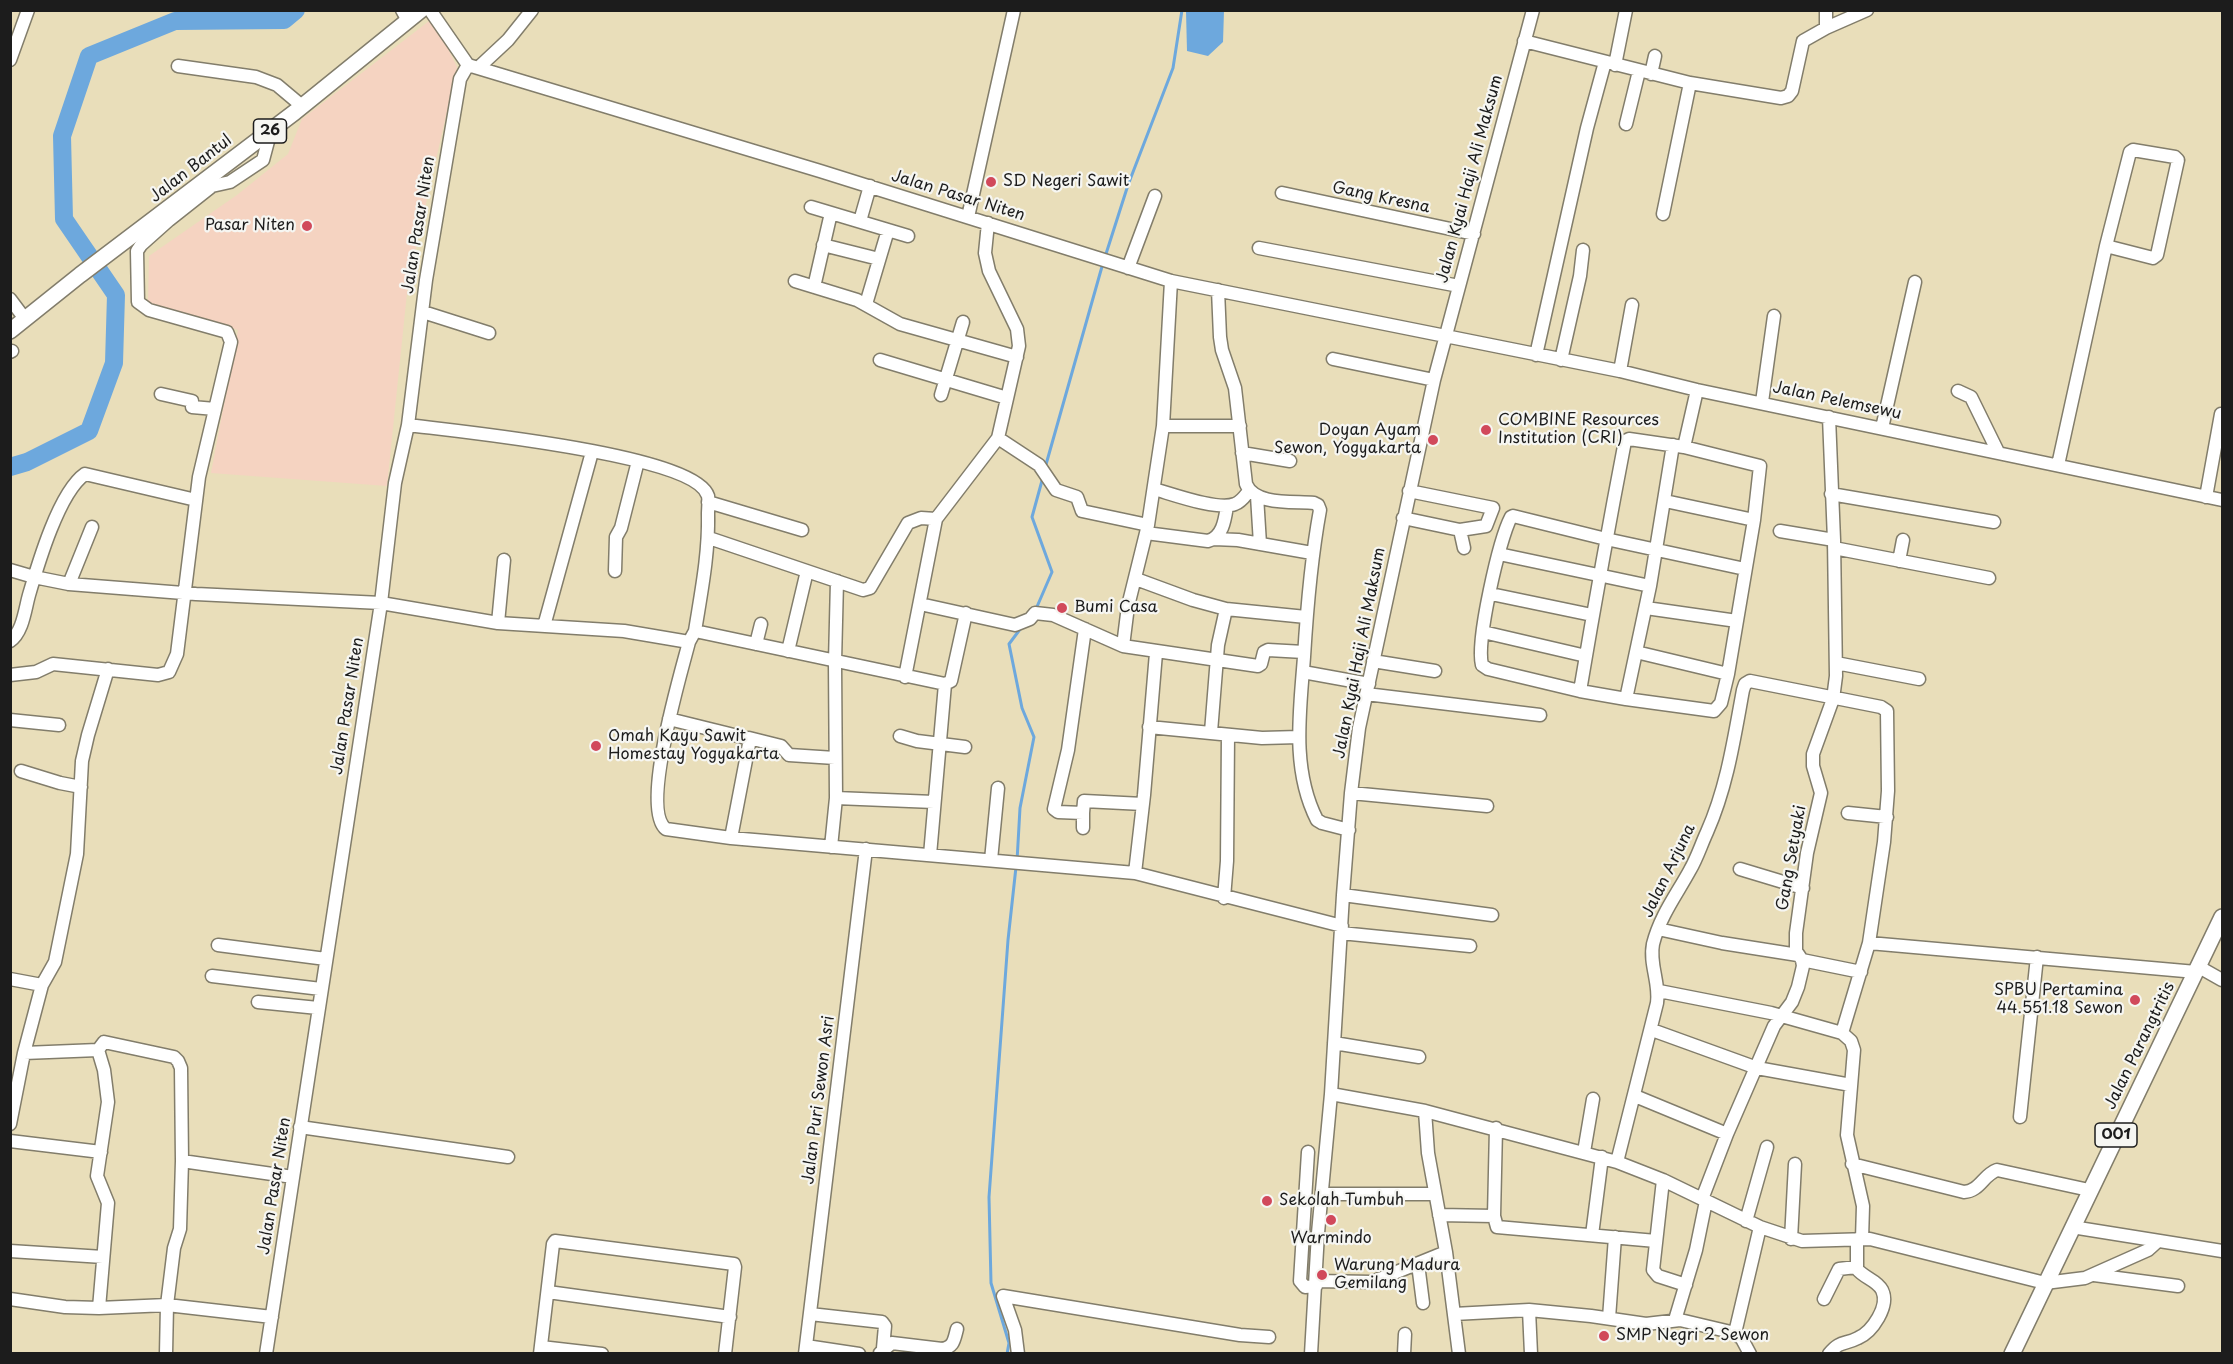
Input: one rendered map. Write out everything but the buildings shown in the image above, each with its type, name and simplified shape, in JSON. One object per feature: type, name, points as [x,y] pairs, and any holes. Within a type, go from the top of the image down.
[{"type":"main road","name":"Jalan Bantul","points":[[10,331],[23,315],[209,182],[302,106],[405,16],[421,10]]},
{"type":"main road","name":"Jalan Parangtritis","points":[[2012,1353],[2223,917]]},
{"type":"street","points":[[10,60],[28,10]]},
{"type":"street","points":[[430,10],[473,67],[508,40],[532,10]]},
{"type":"street","points":[[968,217],[1014,10]]},
{"type":"street","name":"Jalan Kyai Haji Ali Maksum","points":[[1311,1353],[1318,1233],[1331,1094],[1343,895],[1359,728],[1444,336],[1474,234],[1533,10]]},
{"type":"street","points":[[1536,355],[1587,128],[1626,10]]},
{"type":"street","points":[[1826,10],[1826,28]]},
{"type":"street","points":[[1524,41],[1690,83],[1781,98],[1788,96],[1792,91],[1801,45],[1806,39],[1867,10]]},
{"type":"street","points":[[1626,124],[1645,72],[1655,56]]},
{"type":"street","points":[[178,66],[256,77],[277,85],[302,106]]},
{"type":"street","name":"Jalan Pasar Niten","points":[[266,1353],[381,603],[395,483],[408,425],[436,214],[460,79],[473,67],[870,186],[1171,281],[1444,336]]},
{"type":"street","points":[[1663,214],[1690,83]]},
{"type":"street","points":[[2058,465],[2106,246],[2131,151],[2175,157],[2178,160],[2157,255],[2153,258],[2106,246]]},
{"type":"street","points":[[10,675],[36,672],[52,664],[158,675],[169,672],[177,654],[196,500],[231,342],[227,332],[149,310],[140,304],[138,302],[137,255],[141,245],[209,182]]},
{"type":"street","points":[[860,221],[870,186]]},
{"type":"street","name":"Gang Kresna","points":[[1282,193],[1474,234]]},
{"type":"street","points":[[1128,268],[1155,196]]},
{"type":"street","points":[[811,207],[908,236]]},
{"type":"street","points":[[814,287],[831,213]]},
{"type":"street","points":[[905,677],[936,519],[998,438],[1017,357],[1018,333],[996,289],[987,262],[988,224]]},
{"type":"street","points":[[866,304],[888,230]]},
{"type":"street","points":[[824,245],[879,259]]},
{"type":"street","points":[[1259,248],[1458,286]]},
{"type":"street","points":[[1561,360],[1580,276],[1583,250]]},
{"type":"street","points":[[795,281],[866,304],[894,322],[1017,357]]},
{"type":"street","points":[[1123,646],[1128,606],[1147,529],[1163,426],[1171,281]]},
{"type":"street","points":[[1882,428],[1916,282]]},
{"type":"street","points":[[1218,290],[1222,350],[1235,388],[1246,484],[1253,494],[1260,544]]},
{"type":"street","points":[[10,299],[23,315]]},
{"type":"street","points":[[1620,371],[1632,305]]},
{"type":"street","points":[[423,312],[489,333]]},
{"type":"street","points":[[1762,402],[1774,316]]},
{"type":"street","points":[[941,395],[963,322]]},
{"type":"street","name":"Jalan Pelemsewu","points":[[1444,336],[1620,371],[1697,390],[2223,500]]},
{"type":"street","points":[[1333,359],[1434,380]]},
{"type":"street","points":[[880,360],[1007,399]]},
{"type":"street","points":[[1626,699],[1646,608],[1665,501],[1697,390]]},
{"type":"street","points":[[1959,391],[1971,397],[1998,452]]},
{"type":"street","points":[[161,394],[192,401],[192,406],[215,409]]},
{"type":"street","points":[[2206,497],[2221,414]]},
{"type":"street","name":"Gang Setyaki","points":[[1675,1320],[1696,1250],[1704,1200],[1727,1134],[1779,1017],[1792,1002],[1803,966],[1796,933],[1807,853],[1821,793],[1814,772],[1813,754],[1833,699],[1836,663],[1829,417]]},
{"type":"street","points":[[408,425],[557,444],[638,461],[688,477],[700,484],[708,496],[709,538],[692,637],[669,719],[657,797],[662,825],[672,831],[1135,873],[1341,930],[1470,946]]},
{"type":"street","points":[[1163,426],[1240,426]]},
{"type":"street","points":[[998,438],[1039,465],[1056,490],[1077,497],[1084,512],[1147,529],[1208,541],[1214,539],[1260,544],[1312,553]]},
{"type":"street","points":[[1580,691],[1598,576],[1606,539],[1625,441],[1629,439],[1679,446],[1760,466],[1754,520],[1728,674],[1721,703],[1714,711],[1580,691],[1485,667],[1481,662],[1483,632],[1499,554],[1513,516],[1606,539],[1745,569]]},
{"type":"street","points":[[544,626],[592,452]]},
{"type":"street","points":[[1242,453],[1290,461]]},
{"type":"street","points":[[615,571],[616,537],[621,528],[638,461]]},
{"type":"street","points":[[10,641],[18,632],[52,527],[73,487],[85,474],[196,500]]},
{"type":"street","points":[[1154,489],[1221,506],[1233,505],[1253,494]]},
{"type":"street","points":[[1403,518],[1460,530],[1486,526],[1493,508],[1409,491]]},
{"type":"street","points":[[1253,494],[1263,498],[1314,502],[1320,510],[1312,553],[1306,617],[1299,736],[1302,776],[1316,817],[1322,824],[1349,830]]},
{"type":"street","points":[[1831,494],[1994,522]]},
{"type":"street","points":[[1665,501],[1754,520]]},
{"type":"street","points":[[708,502],[802,530]]},
{"type":"street","points":[[1214,539],[1219,534],[1227,506]]},
{"type":"street","points":[[709,538],[863,590],[870,588],[908,523],[921,518],[936,519]]},
{"type":"street","points":[[69,584],[92,527]]},
{"type":"street","points":[[1460,530],[1464,548]]},
{"type":"street","points":[[1780,531],[1899,561],[1989,578]]},
{"type":"street","points":[[1899,561],[1903,540]]},
{"type":"street","points":[[1499,554],[1650,586]]},
{"type":"street","points":[[498,623],[504,560]]},
{"type":"street","points":[[10,570],[69,584],[184,593],[381,603],[498,623],[624,631],[756,644],[945,684],[951,681],[966,613]]},
{"type":"street","points":[[788,651],[807,571]]},
{"type":"street","points":[[1136,579],[1166,591],[1226,609],[1306,617]]},
{"type":"street","points":[[831,847],[836,798],[837,581]]},
{"type":"street","points":[[1491,594],[1592,615]]},
{"type":"street","points":[[920,604],[1015,625],[1030,619],[1035,613],[1044,613],[1123,646],[1216,661],[1258,666],[1261,664],[1264,652],[1268,650],[1304,652]]},
{"type":"street","points":[[1646,608],[1737,621]]},
{"type":"street","points":[[1211,732],[1216,661],[1226,609]]},
{"type":"street","points":[[756,644],[761,624]]},
{"type":"street","points":[[1083,813],[1058,812],[1053,807],[1068,750],[1085,630]]},
{"type":"street","points":[[1483,632],[1586,656]]},
{"type":"street","points":[[1636,652],[1728,674]]},
{"type":"street","points":[[1135,873],[1156,653]]},
{"type":"street","points":[[1373,662],[1435,672]]},
{"type":"street","points":[[1836,663],[1919,679]]},
{"type":"street","points":[[10,1124],[24,1053],[42,985],[55,962],[77,854],[82,760],[108,669]]},
{"type":"street","points":[[1303,672],[1368,689],[1540,715]]},
{"type":"street","name":"Jalan Arjuna","points":[[1617,1162],[1652,1030],[1659,991],[1652,954],[1658,930],[1673,895],[1692,867],[1718,806],[1728,771],[1745,684],[1750,681],[1757,682],[1833,699]]},
{"type":"street","points":[[930,855],[945,684]]},
{"type":"street","points":[[1833,699],[1881,706],[1887,711],[1887,817],[1869,943],[1842,1033]]},
{"type":"street","points":[[669,719],[779,745],[789,755],[835,758]]},
{"type":"street","points":[[10,720],[59,725]]},
{"type":"street","points":[[1149,727],[1262,738],[1299,736]]},
{"type":"street","points":[[1224,898],[1228,735]]},
{"type":"street","points":[[900,736],[965,747]]},
{"type":"street","points":[[731,838],[751,743],[749,738]]},
{"type":"street","points":[[21,771],[81,787]]},
{"type":"street","points":[[991,860],[998,788]]},
{"type":"street","points":[[1351,793],[1487,806]]},
{"type":"street","points":[[836,798],[934,802]]},
{"type":"street","points":[[1083,828],[1084,801],[1143,804]]},
{"type":"street","points":[[1848,813],[1887,817]]},
{"type":"street","name":"Jalan Puri Sewon Asri","points":[[806,1350],[866,849]]},
{"type":"street","points":[[1740,869],[1803,888]]},
{"type":"street","points":[[1343,895],[1492,915]]},
{"type":"street","points":[[1658,930],[1800,957],[1861,972]]},
{"type":"street","points":[[1869,943],[2197,970],[2223,980]]},
{"type":"street","points":[[218,945],[326,959]]},
{"type":"street","points":[[2020,1117],[2037,957]]},
{"type":"street","points":[[212,976],[321,989]]},
{"type":"street","points":[[10,980],[42,985]]},
{"type":"street","points":[[1659,991],[1771,1013],[1842,1033],[1853,1045],[1847,1135],[1863,1206],[1856,1267],[1860,1274],[1879,1285],[1883,1292],[1882,1307],[1867,1332],[1855,1340],[1840,1343],[1829,1353]]},
{"type":"street","points":[[258,1002],[318,1008]]},
{"type":"street","points":[[1652,1030],[1757,1068],[1851,1085]]},
{"type":"street","points":[[98,1050],[104,1042],[174,1057],[181,1068],[180,1229],[174,1248],[166,1305],[166,1353]]},
{"type":"street","points":[[1334,1043],[1419,1057]]},
{"type":"street","points":[[24,1053],[98,1050]]},
{"type":"street","points":[[98,1050],[104,1070],[108,1102],[97,1176],[108,1203],[99,1308]]},
{"type":"street","points":[[1331,1094],[1425,1111],[1602,1157],[1663,1180],[1746,1221],[1791,1239],[1817,1242],[1859,1239],[1890,1243],[2044,1284],[2076,1280],[2093,1275],[2148,1250],[2158,1241]]},
{"type":"street","points":[[1635,1096],[1727,1134]]},
{"type":"street","points":[[1584,1152],[1593,1099]]},
{"type":"street","points":[[1425,1111],[1428,1153],[1446,1252],[1459,1353]]},
{"type":"street","points":[[300,1127],[508,1157]]},
{"type":"street","points":[[1496,1128],[1494,1223],[1499,1228],[1656,1240]]},
{"type":"street","points":[[10,1142],[101,1152]]},
{"type":"street","points":[[1746,1221],[1767,1147]]},
{"type":"street","points":[[1308,1152],[1300,1283],[1305,1287],[1316,1283],[1372,1282],[1446,1252]]},
{"type":"street","points":[[1592,1235],[1602,1157]]},
{"type":"street","points":[[182,1161],[293,1177]]},
{"type":"street","points":[[1791,1239],[1795,1164]]},
{"type":"street","points":[[1852,1164],[1964,1192],[1973,1191],[1990,1173],[1997,1170],[2089,1190]]},
{"type":"street","points":[[1663,1180],[1654,1273],[1686,1285]]},
{"type":"street","points":[[1322,1194],[1435,1194]]},
{"type":"street","points":[[1439,1215],[1494,1216]]},
{"type":"street","points":[[1735,1333],[1760,1227]]},
{"type":"street","points":[[2072,1227],[2223,1251]]},
{"type":"street","points":[[1302,1233],[1318,1233]]},
{"type":"street","points":[[1609,1318],[1615,1237]]},
{"type":"street","points":[[602,1353],[540,1350],[555,1240],[734,1264],[725,1353]]},
{"type":"street","points":[[10,1251],[103,1257]]},
{"type":"street","points":[[1418,1264],[1423,1303]]},
{"type":"street","points":[[1824,1299],[1839,1269],[1856,1267]]},
{"type":"street","points":[[2093,1275],[2178,1286]]},
{"type":"street","points":[[548,1292],[730,1317]]},
{"type":"street","points":[[1018,1353],[1015,1330],[1003,1296],[1240,1335],[1269,1337]]},
{"type":"street","points":[[10,1299],[99,1308],[166,1305],[272,1317]]},
{"type":"street","points":[[1454,1314],[1529,1311],[1609,1318],[1646,1324],[1675,1320],[1735,1333],[1742,1339],[1750,1353]]},
{"type":"street","points":[[1529,1311],[1531,1353]]},
{"type":"street","points":[[810,1314],[882,1322],[885,1326],[881,1351]]},
{"type":"street","points":[[881,1351],[892,1343],[948,1348],[954,1342],[957,1329]]},
{"type":"street","points":[[1404,1353],[1406,1334]]},
{"type":"street","points":[[806,1350],[860,1353]]},
{"type":"shaded area","name":"Pasar Niten","points":[[433,18],[457,67],[408,283],[387,486],[211,473],[238,330],[148,303],[149,256],[237,195],[288,154],[302,119]]},
{"type":"water","points":[[1186,11],[1224,11],[1223,42],[1208,56],[1187,51]]},
{"type":"waterway","points":[[10,467],[27,462],[89,431],[114,363],[116,295],[64,219],[62,136],[89,56],[175,21],[284,20],[296,10]]},
{"type":"waterway","points":[[1105,257],[1128,185],[1173,68],[1182,10]]},
{"type":"waterway","points":[[1045,468],[1103,263]]},
{"type":"waterway","points":[[1036,609],[1052,572],[1032,517],[1043,477]]},
{"type":"waterway","points":[[1017,861],[1020,808],[1034,737],[1022,708],[1009,644],[1021,628]]},
{"type":"waterway","points":[[1007,1354],[1009,1343],[991,1283],[989,1197],[1008,940],[1016,867]]},
{"type":"place","name":"SD Negeri Sawit","points":[[991,182]]},
{"type":"place","name":"Pasar Niten","points":[[307,226]]},
{"type":"place","name":"COMBINE Resources Institution (CRI)","points":[[1486,430]]},
{"type":"place","name":"Doyan Ayam Sewon, Yogyakarta","points":[[1433,440]]},
{"type":"place","name":"Bumi Casa","points":[[1062,608]]},
{"type":"place","name":"Omah Kayu Sawit Homestay Yogyakarta","points":[[596,746]]},
{"type":"place","name":"SPBU Pertamina 44.551.18 Sewon","points":[[2135,1000]]},
{"type":"place","name":"Sekolah Tumbuh","points":[[1267,1201]]},
{"type":"place","name":"Warmindo","points":[[1331,1220]]},
{"type":"place","name":"Warung Madura Gemilang","points":[[1322,1275]]},
{"type":"place","name":"SMP Negri 2 Sewon","points":[[1604,1336]]}]
